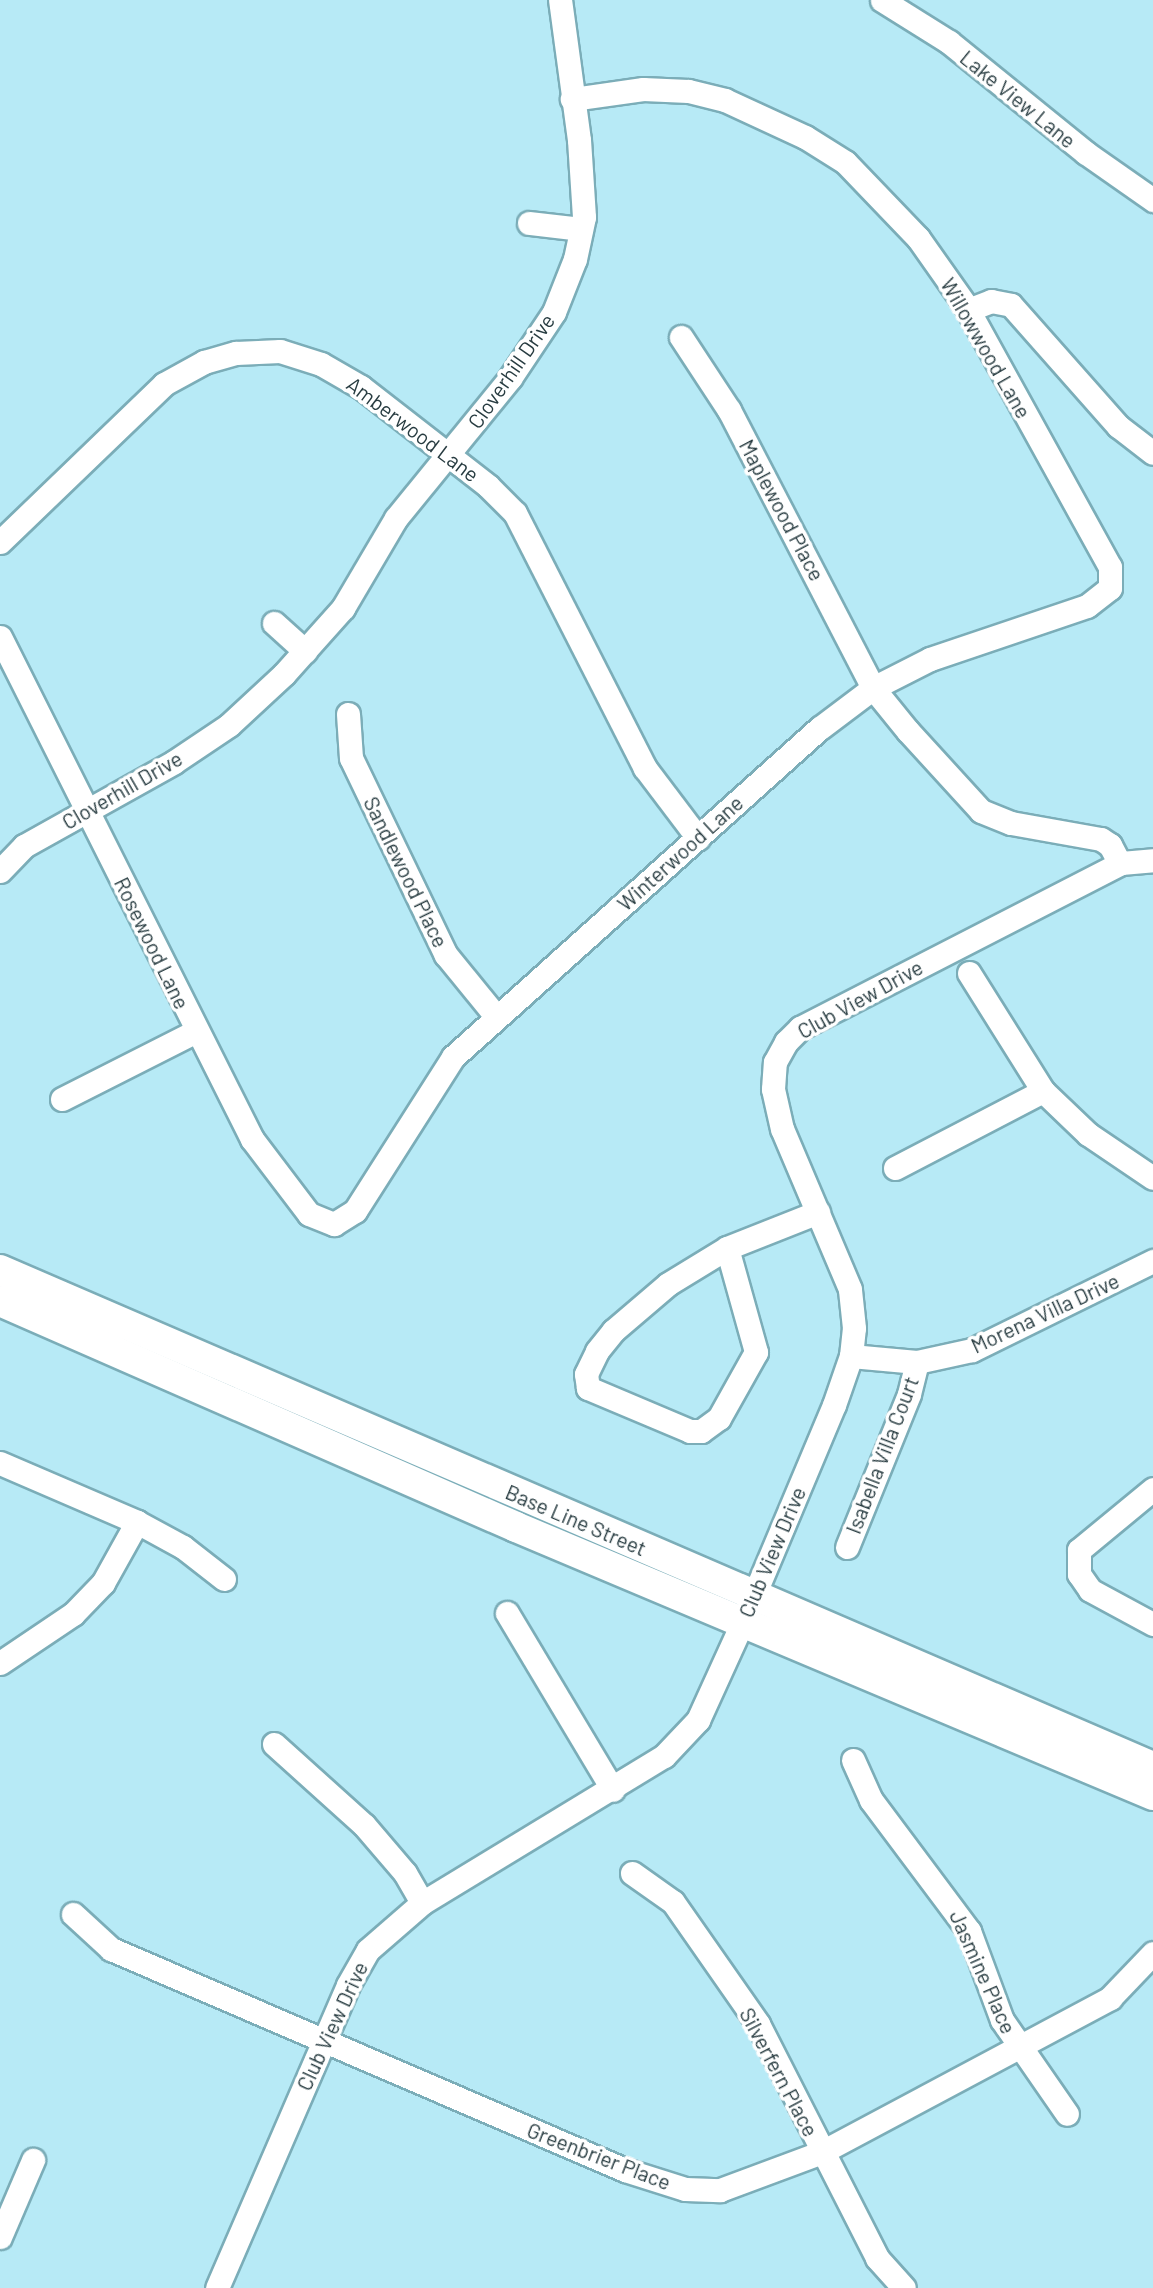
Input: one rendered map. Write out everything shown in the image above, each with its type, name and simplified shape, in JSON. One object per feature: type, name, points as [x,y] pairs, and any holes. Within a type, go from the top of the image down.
[{"type":"main road","name":"Base Line Street","points":[[0,1270],[749,1607],[1153,1795]]},
{"type":"main road","name":"Base Line Street","points":[[0,1301],[516,1527],[749,1607],[1153,1767]]},
{"type":"street","name":"Cloverhill Drive","points":[[0,871],[24,846],[174,762],[229,725],[305,652],[343,608],[397,518],[449,457],[554,312],[581,229],[579,140],[559,0]]},
{"type":"street","name":"Lake View Lane","points":[[881,0],[948,42],[1086,153],[1153,201]]},
{"type":"street","name":"Willowwood Lane","points":[[572,99],[643,89],[688,91],[725,100],[805,137],[845,162],[918,238],[968,310],[1110,568],[1110,588]]},
{"type":"street","points":[[529,223],[581,229]]},
{"type":"street","points":[[968,310],[991,301],[1011,305],[1118,426],[1153,453]]},
{"type":"street","name":"Maplewood Place","points":[[681,337],[729,411],[873,688],[981,811],[1011,823],[1101,839],[1110,845],[1120,864]]},
{"type":"street","name":"Amberwood Lane","points":[[0,542],[164,384],[204,362],[236,353],[280,351],[321,364],[361,387],[515,513],[645,768],[698,838]]},
{"type":"street","name":"Winterwood Lane","points":[[334,1224],[355,1211],[453,1056],[495,1015],[698,838],[820,727],[873,688],[930,659],[1087,606],[1110,588]]},
{"type":"street","points":[[274,623],[305,652]]},
{"type":"street","name":"Rosewood Lane","points":[[0,638],[252,1139],[309,1214],[334,1224]]},
{"type":"street","name":"Sandlewood Place","points":[[348,714],[351,758],[440,943],[495,1015]]},
{"type":"street","name":"Club View Drive","points":[[217,2288],[323,2042],[368,1950],[422,1903],[664,1756],[698,1720],[749,1607],[851,1356],[850,1289],[782,1129],[773,1089],[775,1062],[786,1042],[800,1028],[1120,864],[1153,860]]},
{"type":"street","points":[[968,973],[1043,1091],[1088,1134],[1153,1178]]},
{"type":"street","points":[[62,1099],[196,1031]]},
{"type":"street","points":[[895,1168],[1043,1091]]},
{"type":"street","points":[[727,1248],[756,1352],[719,1418],[701,1431],[690,1431],[588,1388],[590,1363],[613,1331],[690,1268],[727,1248],[818,1212]]},
{"type":"street","name":"Morena Villa Drive","points":[[851,1356],[917,1362],[972,1350],[1153,1261]]},
{"type":"street","name":"Isabella Villa Court","points":[[847,1547],[909,1394],[917,1362]]},
{"type":"street","points":[[0,1463],[137,1522],[184,1547],[224,1579]]},
{"type":"street","points":[[1153,1489],[1079,1550],[1079,1574],[1090,1590],[1153,1624]]},
{"type":"street","points":[[0,1663],[73,1614],[103,1583],[137,1522]]},
{"type":"street","points":[[507,1613],[612,1790]]},
{"type":"street","points":[[274,1744],[363,1825],[405,1873],[422,1903]]},
{"type":"street","name":"Jasmine Place","points":[[853,1760],[871,1800],[970,1931],[1002,2020],[1019,2049],[1067,2114]]},
{"type":"street","name":"Silverfern Place","points":[[632,1873],[673,1902],[758,2024],[877,2258],[904,2288]]},
{"type":"street","name":"Greenbrier Place","points":[[73,1914],[111,1949],[625,2171],[685,2189],[720,2190],[822,2152],[1110,1998],[1153,1954]]},
{"type":"street","points":[[0,2237],[33,2160]]}]
